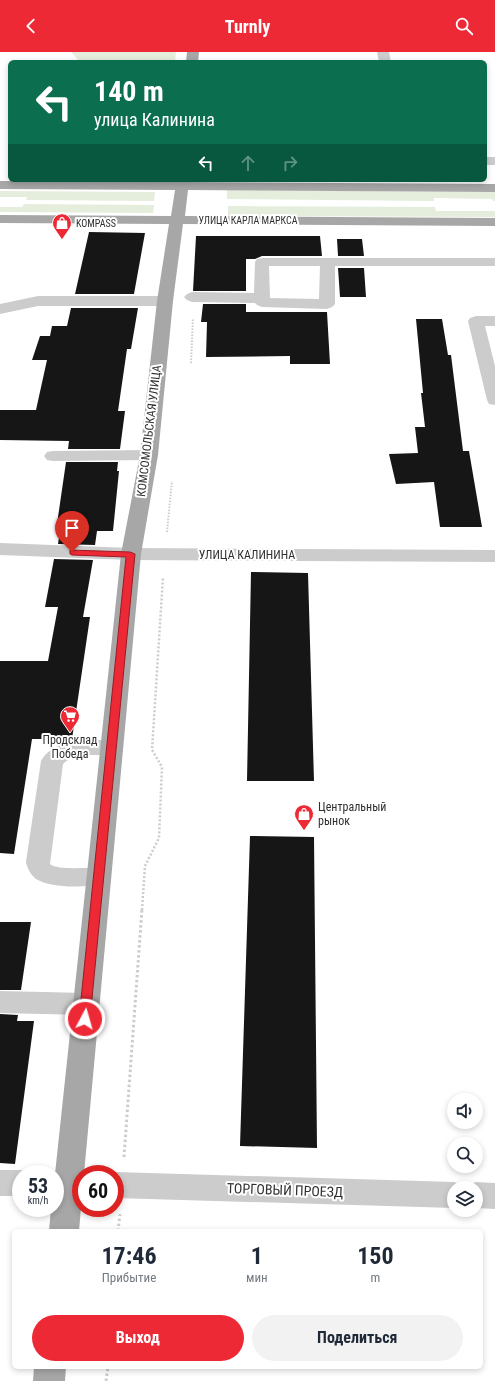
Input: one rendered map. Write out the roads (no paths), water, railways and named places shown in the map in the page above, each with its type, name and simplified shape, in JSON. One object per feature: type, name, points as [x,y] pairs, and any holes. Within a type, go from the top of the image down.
[{"type":"main road","points":[[0,186],[182,183],[495,188]]},
{"type":"main road","name":"КОМСОМОЛЬСКАЯ УЛИЦА","points":[[64,1229],[130,554],[149,455],[164,301],[182,183]]},
{"type":"main road","name":"УЛИЦА КАРЛА МАРКСА","points":[[0,219],[495,222]]},
{"type":"main road","points":[[49,1381],[50,1369]]},
{"type":"street","points":[[328,262],[327,304],[262,302],[262,262],[328,262],[495,262]]},
{"type":"street","points":[[192,297],[262,298]]},
{"type":"street","points":[[0,309],[47,300],[164,301]]},
{"type":"street","points":[[495,321],[476,321],[495,400]]},
{"type":"street","points":[[53,456],[149,455]]},
{"type":"street","name":"УЛИЦА КАЛИНИНА","points":[[0,549],[130,554],[495,556]]},
{"type":"street","points":[[99,876],[51,875],[43,871],[39,866],[38,861],[52,761],[63,751],[70,748],[112,748]]},
{"type":"street","points":[[0,1002],[86,1004]]},
{"type":"street","points":[[0,1183],[12,1183]]},
{"type":"street","name":"ТОРГОВЫЙ ПРОЕЗД","points":[[124,1185],[447,1195]]},
{"type":"street","points":[[483,1195],[495,1196]]},
{"type":"place","name":"KOMPASS","points":[[62,240]]},
{"type":"place","name":"Продсклад Победа","points":[[70,733]]},
{"type":"place","name":"Центральный рынок","points":[[304,831]]}]
